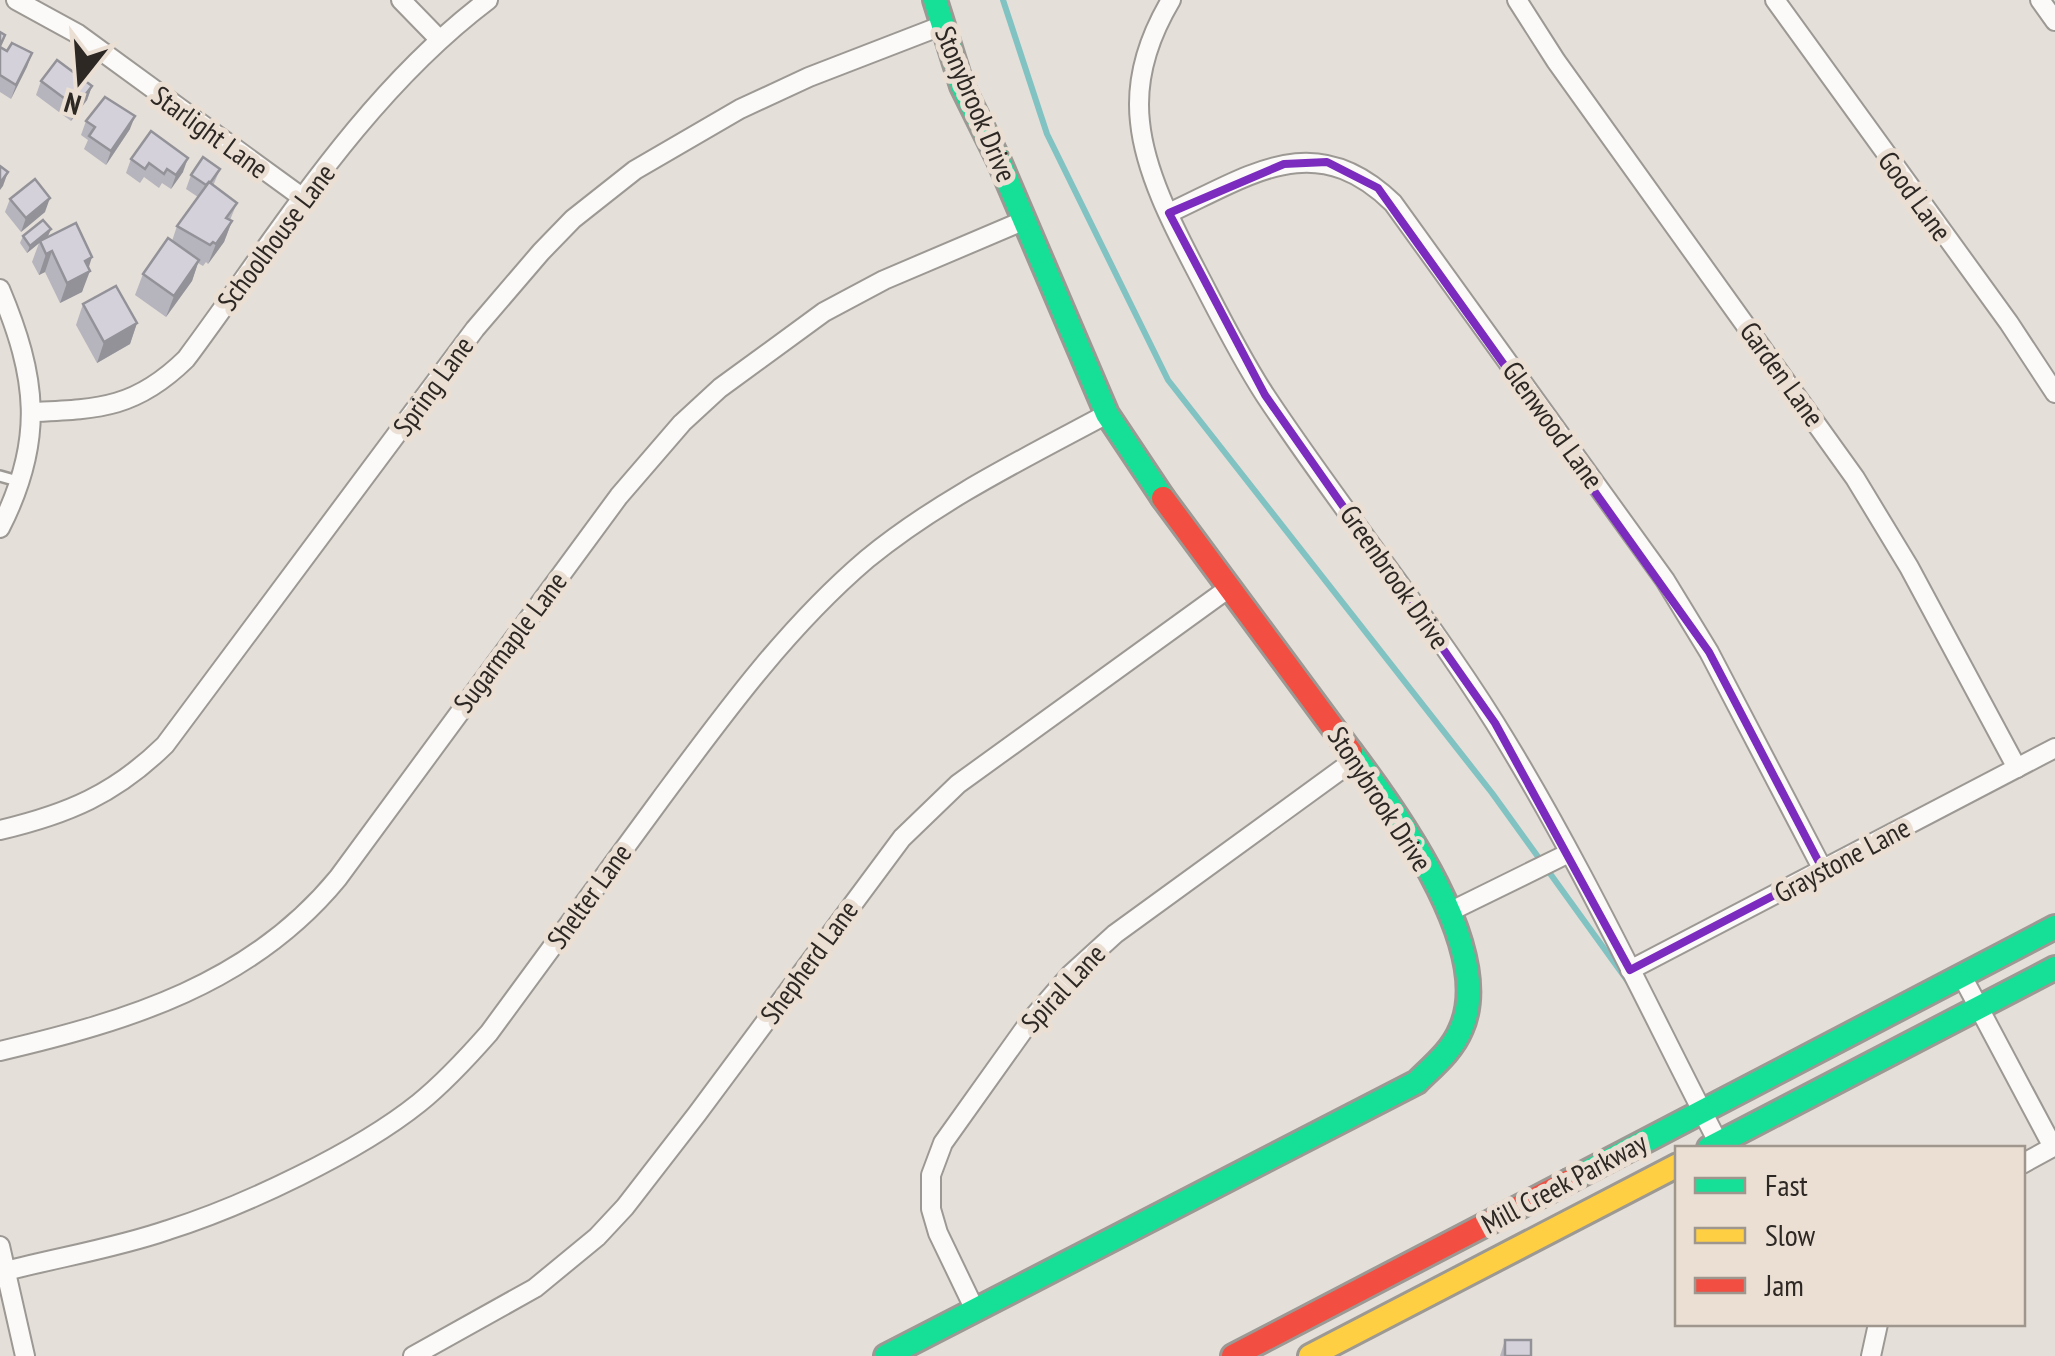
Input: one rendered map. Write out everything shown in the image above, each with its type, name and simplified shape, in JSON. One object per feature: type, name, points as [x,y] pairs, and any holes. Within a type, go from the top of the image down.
[{"type":"street","name":"Starlight Lane","points":[[16,0],[78,34],[304,198]]},
{"type":"street","points":[[401,0],[439,39]]},
{"type":"street","name":"Schoolhouse Lane","points":[[33,412],[98,409],[123,403],[168,377],[196,346],[387,91],[439,39],[488,0]]},
{"type":"street","name":"Stonybrook Drive","points":[[886,1356],[1417,1082],[1435,1067],[1462,1028],[1468,1006],[1467,959],[1449,912],[1396,813],[1229,588],[1107,414],[1025,220],[962,86],[935,0]]},
{"type":"street","name":"Garden Lane","points":[[1516,0],[1855,478],[1909,567],[2017,768]]},
{"type":"street","name":"Good Lane","points":[[1774,0],[2009,323],[2055,393]]},
{"type":"street","points":[[2040,0],[2055,21]]},
{"type":"street","name":"Greenbrook Drive","points":[[1167,2],[1146,54],[1139,108],[1142,137],[1169,213],[1234,344],[1265,395],[1441,640],[1495,723],[1569,852],[1702,1112],[1714,1146]]},
{"type":"street","name":"Spring Lane","points":[[0,830],[74,809],[112,789],[165,745],[475,329],[540,252],[573,220],[635,170],[740,109],[808,76],[942,26]]},
{"type":"street","name":"Glenwood Lane","points":[[1169,213],[1238,181],[1284,164],[1306,161],[1342,166],[1393,203],[1665,580],[1709,652],[1823,870]]},
{"type":"street","name":"Sugarmaple Lane","points":[[0,1051],[134,1015],[206,982],[283,936],[313,909],[338,878],[619,496],[682,423],[720,388],[824,312],[884,280],[1025,220]]},
{"type":"street","points":[[0,288],[27,364],[33,412],[21,482],[0,528]]},
{"type":"street","name":"Shelter Lane","points":[[6,1271],[165,1232],[210,1216],[361,1141],[418,1104],[489,1033],[693,755],[797,625],[857,568],[910,527],[1107,414]]},
{"type":"street","name":"Shepherd Lane","points":[[413,1356],[536,1288],[597,1236],[697,1114],[861,891],[929,810],[958,784],[1229,588]]},
{"type":"street","name":"Graystone Lane","points":[[1630,970],[2055,748]]},
{"type":"street","name":"Spiral Lane","points":[[975,1310],[938,1233],[931,1208],[932,1175],[943,1144],[1030,1020],[1070,975],[1115,934],[1357,758]]},
{"type":"street","points":[[1449,912],[1569,852]]},
{"type":"street","name":"Mill Creek Parkway","points":[[1233,1356],[2055,927]]},
{"type":"street","points":[[1714,1146],[2055,968]]},
{"type":"street","points":[[1962,976],[2054,1147],[2025,1162]]},
{"type":"street","name":"Mill Creek Parkway","points":[[1317,1354],[1675,1167]]},
{"type":"street","points":[[0,1246],[25,1356]]},
{"type":"street","points":[[1303,1320],[1317,1354]]},
{"type":"street","points":[[1872,1356],[1878,1326]]},
{"type":"lane","points":[[0,476],[21,482]]},
{"type":"highlighted area","points":[[1327,162],[1378,188],[1709,652],[1823,870],[1630,970],[1495,723],[1265,395],[1169,213],[1284,164]]},
{"type":"building","points":[[12,43],[32,53],[16,85],[0,75],[0,47],[7,51]]},
{"type":"building","points":[[57,60],[92,86],[76,107],[41,81]]},
{"type":"building","points":[[105,97],[135,116],[111,151],[89,136],[95,127],[86,121]]},
{"type":"building","points":[[151,131],[188,158],[176,175],[167,169],[164,174],[149,163],[145,169],[131,159]]},
{"type":"building","points":[[203,157],[220,169],[206,185],[191,175]]},
{"type":"building","points":[[0,166],[8,172],[0,183]]},
{"type":"building","points":[[35,179],[50,198],[26,218],[10,199]]},
{"type":"building","points":[[209,182],[237,203],[226,218],[232,221],[216,244],[210,245],[177,226]]},
{"type":"building","points":[[43,220],[51,229],[30,246],[23,236]]},
{"type":"building","points":[[76,223],[92,257],[85,261],[90,271],[67,283],[52,251],[46,254],[40,241]]},
{"type":"building","points":[[168,238],[199,260],[174,296],[143,274]]},
{"type":"building","points":[[116,286],[137,323],[104,342],[83,304]]},
{"type":"building","points":[[1505,1340],[1531,1340],[1531,1356],[1505,1356]]},
{"type":"waterway","points":[[1003,0],[1047,134],[1168,380],[1492,793],[1629,983]]},
{"type":"traffic: fast","points":[[935,0],[962,86],[999,161],[1107,414],[1163,498]]},
{"type":"traffic: fast","points":[[886,1356],[1417,1082],[1447,1051],[1461,1029],[1468,997],[1465,961],[1454,923],[1415,846],[1351,752]]},
{"type":"traffic: fast","points":[[1569,1181],[2055,927]]},
{"type":"traffic: fast","points":[[1713,1146],[2055,968]]},
{"type":"traffic: slow","points":[[1310,1356],[1675,1167]]},
{"type":"traffic: jam","points":[[1163,498],[1351,752]]},
{"type":"traffic: jam","points":[[1233,1356],[1569,1181]]}]
